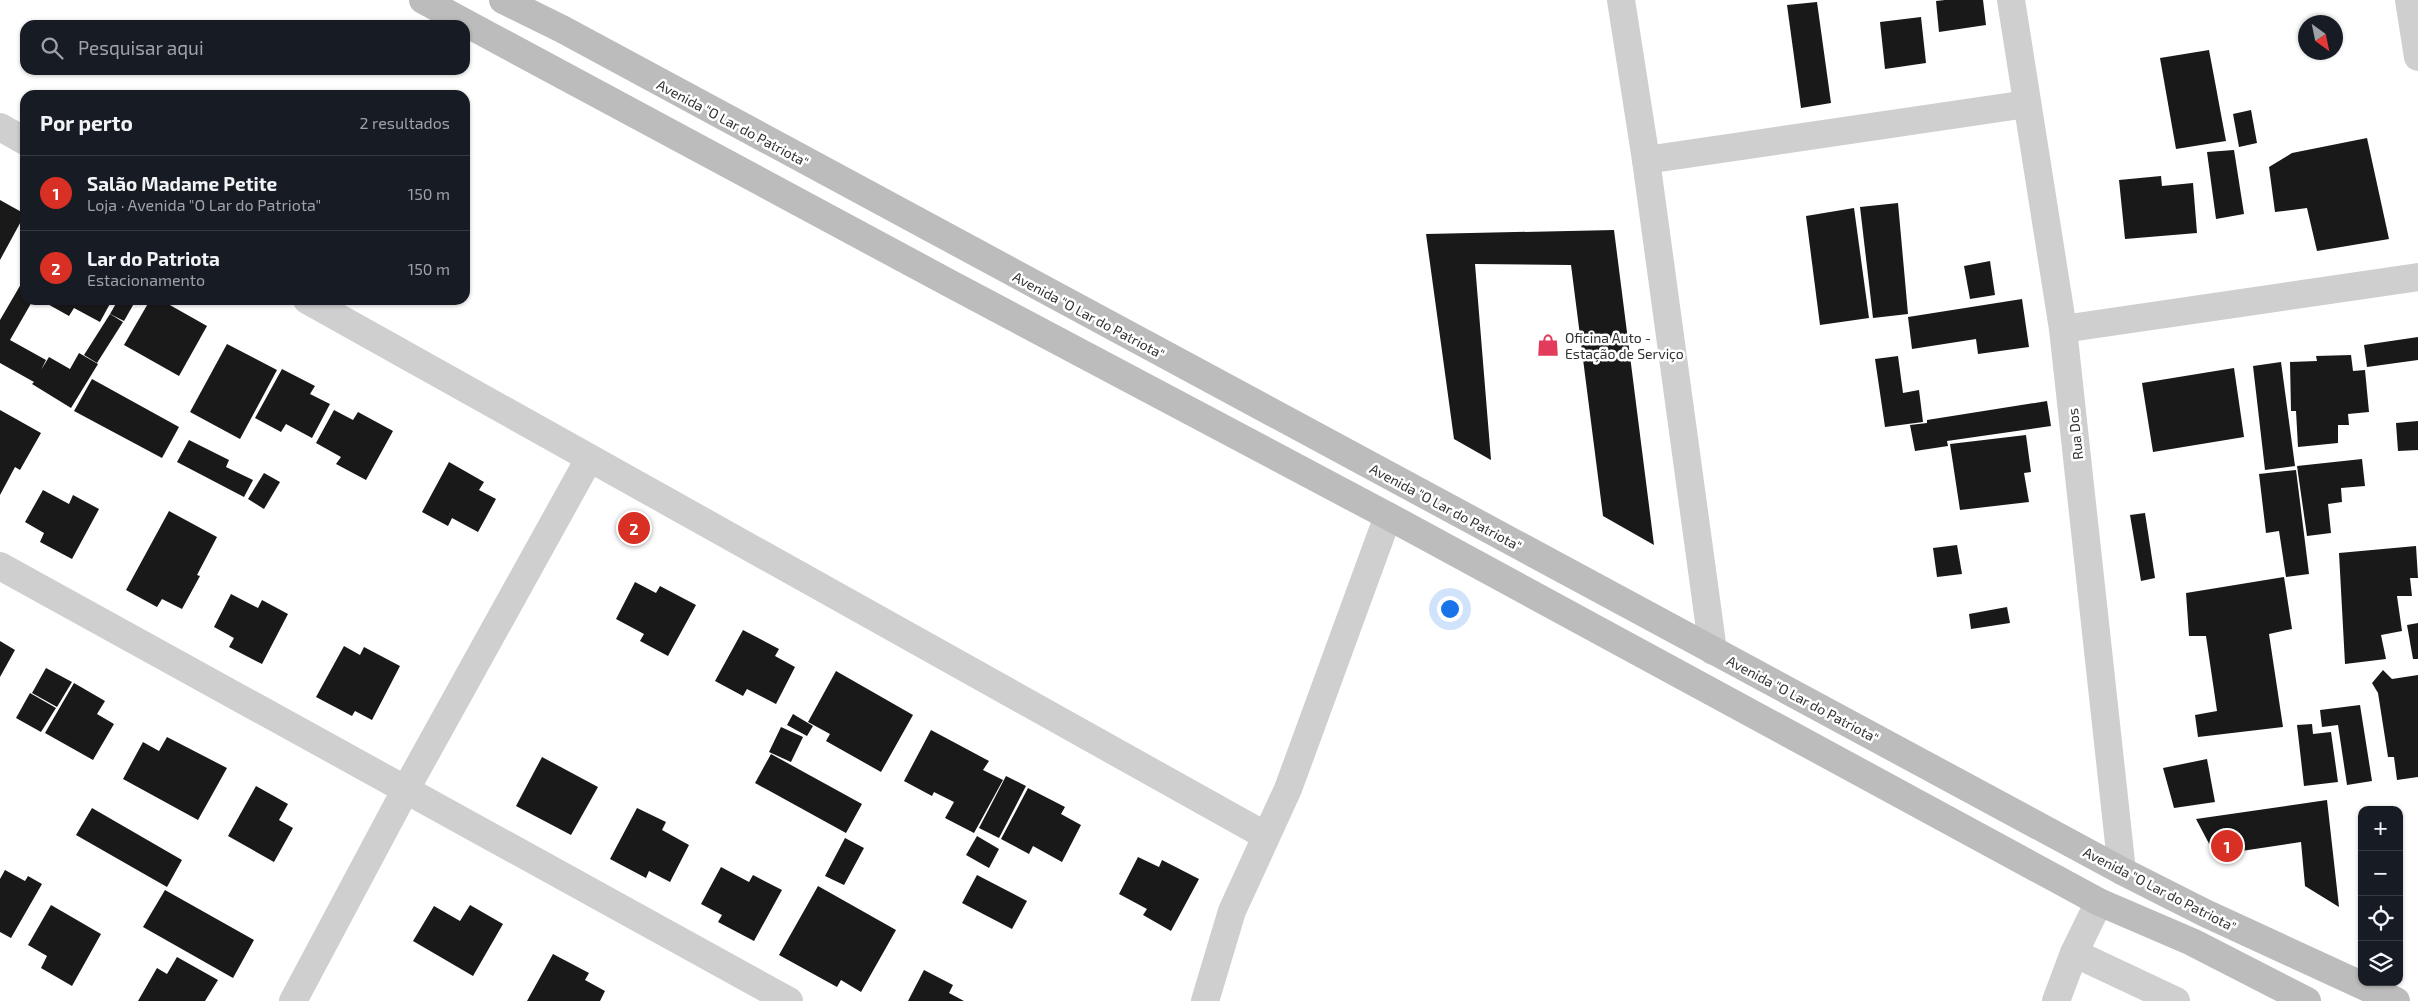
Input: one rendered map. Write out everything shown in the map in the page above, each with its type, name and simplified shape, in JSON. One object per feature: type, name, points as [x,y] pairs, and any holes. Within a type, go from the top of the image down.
[{"type":"main road","points":[[423,0],[460,20]]},
{"type":"main road","name":"Avenida \"O Lar do Patriota\"","points":[[503,0],[570,34],[2122,871],[2204,913],[2396,1001]]},
{"type":"main road","points":[[470,25],[1388,516],[2099,902],[2192,942],[2307,1001]]},
{"type":"street","points":[[1622,0],[1646,160],[1713,651]]},
{"type":"street","name":"Rua Dos","points":[[2011,0],[2063,329],[2122,871]]},
{"type":"street","points":[[2409,0],[2418,57]]},
{"type":"street","points":[[1646,160],[2027,104]]},
{"type":"street","points":[[0,127],[20,138]]},
{"type":"street","points":[[2063,329],[2418,277]]},
{"type":"street","points":[[317,305],[589,459],[1266,836]]},
{"type":"street","points":[[293,1001],[406,789],[589,459]]},
{"type":"street","points":[[1205,1001],[1232,912],[1288,790],[1388,516]]},
{"type":"street","points":[[0,566],[789,1001]]},
{"type":"street","points":[[2056,1001],[2074,953],[2099,902]]},
{"type":"street","points":[[2074,953],[2176,1001]]},
{"type":"building","points":[[1983,0],[1986,25],[1939,32],[1936,1]]},
{"type":"building","points":[[1817,2],[1831,103],[1801,108],[1787,5]]},
{"type":"building","points":[[1921,17],[1926,63],[1885,69],[1880,22]]},
{"type":"building","points":[[2209,50],[2226,141],[2176,149],[2160,58]]},
{"type":"building","points":[[2251,110],[2257,143],[2239,147],[2233,114]]},
{"type":"building","points":[[2367,138],[2389,239],[2317,251],[2307,208],[2275,212],[2269,167],[2292,153]]},
{"type":"building","points":[[2234,150],[2244,214],[2216,219],[2207,152]]},
{"type":"building","points":[[2161,176],[2162,186],[2193,183],[2197,233],[2125,239],[2119,180]]},
{"type":"building","points":[[0,200],[20,211],[20,223],[0,260]]},
{"type":"building","points":[[1898,203],[1908,314],[1873,318],[1860,207]]},
{"type":"building","points":[[1854,208],[1869,318],[1820,325],[1806,216]]},
{"type":"building","points":[[1614,230],[1654,545],[1603,516],[1571,265],[1475,264],[1491,460],[1454,439],[1426,234]]},
{"type":"building","points":[[1990,261],[1995,295],[1970,299],[1964,266]]},
{"type":"building","points":[[20,286],[20,305],[30,305],[10,340],[46,360],[41,370],[49,357],[70,369],[79,353],[98,364],[71,408],[32,384],[34,382],[0,363],[0,320]]},
{"type":"building","points":[[2022,299],[2029,347],[1978,354],[1976,339],[1912,349],[1908,317]]},
{"type":"building","points":[[49,305],[109,305],[100,322],[74,308],[69,316]]},
{"type":"building","points":[[115,305],[133,305],[124,321],[110,314]]},
{"type":"building","points":[[147,305],[170,305],[207,326],[179,376],[124,345]]},
{"type":"building","points":[[110,314],[123,322],[97,363],[84,355]]},
{"type":"building","points":[[2418,337],[2418,360],[2367,367],[2364,345]]},
{"type":"building","points":[[227,344],[277,370],[240,439],[190,412]]},
{"type":"building","points":[[2351,355],[2353,371],[2365,370],[2369,412],[2348,414],[2349,425],[2338,425],[2338,443],[2298,447],[2296,411],[2291,411],[2290,362],[2317,361],[2316,356]]},
{"type":"building","points":[[1898,356],[1903,393],[1919,390],[1923,422],[1885,427],[1875,359]]},
{"type":"building","points":[[2281,362],[2295,466],[2265,470],[2253,366]]},
{"type":"building","points":[[2234,368],[2244,437],[2153,452],[2142,383]]},
{"type":"building","points":[[282,369],[315,386],[310,394],[330,404],[312,438],[286,424],[281,432],[255,418]]},
{"type":"building","points":[[92,379],[179,427],[162,458],[74,411]]},
{"type":"building","points":[[2047,401],[2051,426],[1947,441],[1948,446],[1915,451],[1910,425],[1927,423],[1927,420]]},
{"type":"building","points":[[0,410],[41,433],[20,470],[15,467],[0,495]]},
{"type":"building","points":[[334,410],[353,420],[358,412],[393,431],[366,480],[336,464],[341,457],[316,443]]},
{"type":"building","points":[[2418,421],[2418,450],[2398,451],[2396,423]]},
{"type":"building","points":[[2026,435],[2031,472],[2024,473],[2029,502],[1960,510],[1950,444]]},
{"type":"building","points":[[189,440],[229,460],[226,467],[253,480],[244,497],[177,462]]},
{"type":"building","points":[[2362,459],[2365,486],[2341,488],[2342,502],[2328,504],[2331,533],[2307,536],[2297,466]]},
{"type":"building","points":[[449,462],[484,482],[479,490],[496,499],[478,532],[452,518],[448,526],[422,512]]},
{"type":"building","points":[[2296,470],[2309,574],[2286,577],[2279,531],[2266,533],[2259,474]]},
{"type":"building","points":[[264,473],[280,482],[264,509],[248,499]]},
{"type":"building","points":[[43,490],[69,504],[73,495],[99,509],[72,559],[40,542],[44,533],[25,522]]},
{"type":"building","points":[[169,511],[217,537],[197,575],[200,576],[182,609],[162,599],[157,607],[126,590]]},
{"type":"building","points":[[2145,513],[2155,578],[2141,581],[2130,515]]},
{"type":"building","points":[[1957,545],[1962,574],[1937,577],[1933,548]]},
{"type":"building","points":[[2416,546],[2418,578],[2410,578],[2412,596],[2397,596],[2402,631],[2381,635],[2386,659],[2345,664],[2339,553]]},
{"type":"building","points":[[2284,577],[2292,629],[2269,634],[2283,727],[2198,737],[2195,715],[2217,711],[2206,636],[2189,636],[2186,593]]},
{"type":"building","points":[[635,582],[656,593],[660,586],[696,605],[668,656],[640,641],[644,634],[616,619]]},
{"type":"building","points":[[231,594],[258,608],[262,600],[288,614],[262,664],[229,647],[234,638],[214,627]]},
{"type":"building","points":[[2007,607],[2010,623],[1971,629],[1969,614]]},
{"type":"building","points":[[2418,623],[2418,659],[2413,659],[2407,625]]},
{"type":"building","points":[[743,630],[779,649],[775,656],[795,667],[776,704],[747,689],[743,696],[715,681]]},
{"type":"building","points":[[0,641],[15,650],[0,677]]},
{"type":"building","points":[[344,646],[360,655],[364,647],[400,666],[372,720],[355,711],[352,716],[316,697]]},
{"type":"building","points":[[46,668],[72,682],[57,707],[32,693]]},
{"type":"building","points":[[2383,670],[2392,679],[2418,675],[2418,777],[2397,780],[2394,757],[2388,757],[2378,693],[2372,683]]},
{"type":"building","points":[[836,671],[913,715],[881,772],[826,741],[830,734],[808,722]]},
{"type":"building","points":[[74,683],[105,701],[97,714],[114,724],[93,760],[45,733]]},
{"type":"building","points":[[30,693],[56,708],[41,732],[16,718]]},
{"type":"building","points":[[2360,705],[2372,781],[2347,785],[2338,725],[2322,727],[2320,710]]},
{"type":"building","points":[[793,714],[813,726],[807,736],[787,725]]},
{"type":"building","points":[[2312,724],[2313,734],[2331,732],[2338,782],[2304,786],[2297,725]]},
{"type":"building","points":[[781,727],[803,737],[791,762],[769,752]]},
{"type":"building","points":[[931,730],[989,761],[983,770],[1003,780],[974,833],[945,818],[954,802],[934,792],[932,796],[904,781]]},
{"type":"building","points":[[167,737],[227,768],[198,820],[123,779],[143,742],[159,751]]},
{"type":"building","points":[[771,754],[862,804],[846,833],[755,783]]},
{"type":"building","points":[[542,757],[598,787],[571,835],[516,806]]},
{"type":"building","points":[[2207,759],[2215,802],[2174,808],[2163,768]]},
{"type":"building","points":[[1006,776],[1026,786],[999,838],[979,828]]},
{"type":"building","points":[[256,786],[288,804],[279,820],[293,828],[274,862],[228,836]]},
{"type":"building","points":[[1028,788],[1065,807],[1061,814],[1081,825],[1062,862],[1033,846],[1029,854],[1001,839]]},
{"type":"building","points":[[2327,800],[2339,907],[2305,886],[2301,842],[2215,855],[2196,819]]},
{"type":"building","points":[[92,808],[182,860],[167,887],[76,835]]},
{"type":"building","points":[[637,808],[666,822],[662,830],[689,845],[670,882],[649,871],[646,878],[610,859]]},
{"type":"building","points":[[977,836],[999,849],[989,868],[966,855]]},
{"type":"building","points":[[845,838],[864,848],[844,885],[825,876]]},
{"type":"building","points":[[1138,857],[1159,867],[1162,860],[1199,879],[1171,931],[1143,915],[1147,909],[1119,894]]},
{"type":"building","points":[[721,867],[749,882],[753,875],[782,890],[754,941],[718,922],[722,915],[701,904]]},
{"type":"building","points":[[5,870],[25,881],[28,876],[42,884],[11,938],[0,932],[0,879]]},
{"type":"building","points":[[977,875],[1027,901],[1012,929],[962,903]]},
{"type":"building","points":[[818,886],[896,930],[861,992],[841,980],[837,987],[779,955]]},
{"type":"building","points":[[165,890],[254,940],[233,978],[143,927]]},
{"type":"building","points":[[51,905],[101,934],[72,986],[41,968],[47,956],[28,945]]},
{"type":"building","points":[[470,905],[503,924],[473,976],[413,941],[434,906],[460,921]]},
{"type":"building","points":[[553,954],[589,973],[585,980],[605,991],[600,1001],[527,1001]]},
{"type":"building","points":[[177,957],[218,980],[205,1001],[138,1001],[157,968],[167,974]]},
{"type":"building","points":[[924,970],[953,985],[949,993],[964,1001],[908,1001]]},
{"type":"place","name":"Oficina Auto - Estação de Serviço","points":[[1548,345]]},
{"type":"place","name":"Lar do Patriota","points":[[634,528]]},
{"type":"place","name":"Salão Madame Petite","points":[[2227,846]]}]
